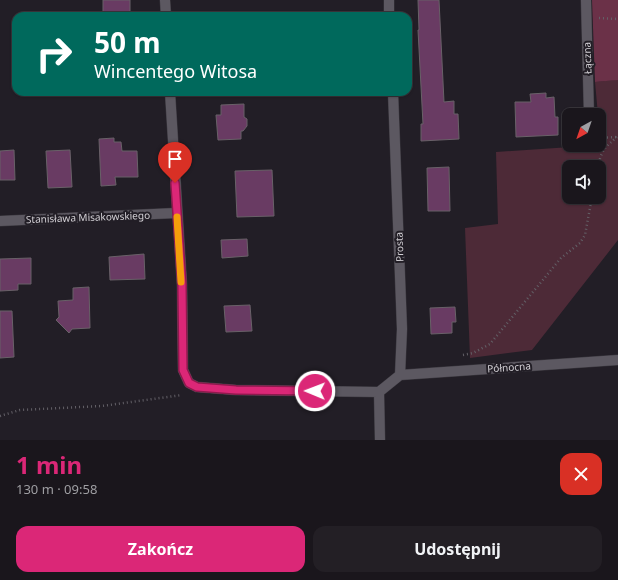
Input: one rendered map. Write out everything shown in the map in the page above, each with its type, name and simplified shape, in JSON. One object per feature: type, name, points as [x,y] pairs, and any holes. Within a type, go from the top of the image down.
[{"type":"street","points":[[165,0],[166,12]]},
{"type":"street","points":[[389,0],[389,12]]},
{"type":"street","name":"Łączna","points":[[586,0],[589,108]]},
{"type":"street","points":[[170,96],[176,214],[182,285],[183,370],[193,385],[236,390],[379,392],[400,375]]},
{"type":"street","name":"Prosta","points":[[392,96],[402,329],[400,375]]},
{"type":"street","name":"Stanisława Misakowskiego","points":[[0,221],[176,214]]},
{"type":"street","name":"Północna","points":[[400,375],[618,360]]},
{"type":"street","points":[[379,392],[380,440]]},
{"type":"path","points":[[586,18],[618,19]]},
{"type":"path","points":[[606,138],[618,137]]},
{"type":"path","points":[[599,160],[600,155],[605,147],[618,137]]},
{"type":"path","points":[[461,356],[473,353],[490,344],[561,258],[580,243],[585,235],[591,204]]},
{"type":"path","points":[[0,416],[20,410],[102,406],[181,395],[193,385]]},
{"type":"shaded area","points":[[592,0],[618,0],[618,80],[595,82]]},
{"type":"shaded area","points":[[618,80],[618,240],[532,350],[470,358],[465,228],[498,224],[496,152],[562,148],[562,152],[606,152],[606,108],[597,108],[595,82]]},
{"type":"building","points":[[103,0],[130,0],[130,12],[103,12]]},
{"type":"building","points":[[418,0],[439,0],[444,102],[454,101],[454,114],[458,114],[459,139],[421,141],[421,124],[423,124],[418,30]]},
{"type":"building","points":[[546,93],[546,98],[554,97],[555,117],[558,117],[558,135],[516,137],[515,102],[531,102],[530,94]]},
{"type":"building","points":[[244,104],[244,117],[247,119],[247,126],[243,131],[241,131],[241,139],[218,140],[216,115],[221,115],[221,105]]},
{"type":"building","points":[[114,138],[114,142],[121,142],[122,151],[137,151],[138,177],[115,177],[116,185],[101,186],[99,139]]},
{"type":"building","points":[[14,150],[15,180],[0,180],[0,151]]},
{"type":"building","points":[[70,150],[72,187],[48,188],[46,151]]},
{"type":"building","points":[[449,167],[450,211],[428,211],[427,168]]},
{"type":"building","points":[[272,170],[274,216],[237,217],[235,171]]},
{"type":"building","points":[[247,239],[248,256],[222,258],[221,240]]},
{"type":"building","points":[[144,254],[145,279],[110,280],[109,257]]},
{"type":"building","points":[[31,258],[31,284],[18,284],[18,290],[0,291],[0,259]]},
{"type":"building","points":[[89,287],[90,328],[72,329],[69,333],[56,320],[59,317],[58,301],[73,300],[73,288]]},
{"type":"building","points":[[250,305],[252,331],[226,332],[224,306]]},
{"type":"building","points":[[455,307],[456,322],[452,322],[452,333],[431,334],[430,308]]},
{"type":"building","points":[[0,311],[12,311],[14,357],[0,358]]},
{"type":"slow traffic","points":[[177,217],[181,282]]},
{"type":"route","points":[[175,183],[182,285],[183,370],[189,383],[197,387],[236,390],[315,391]]}]
